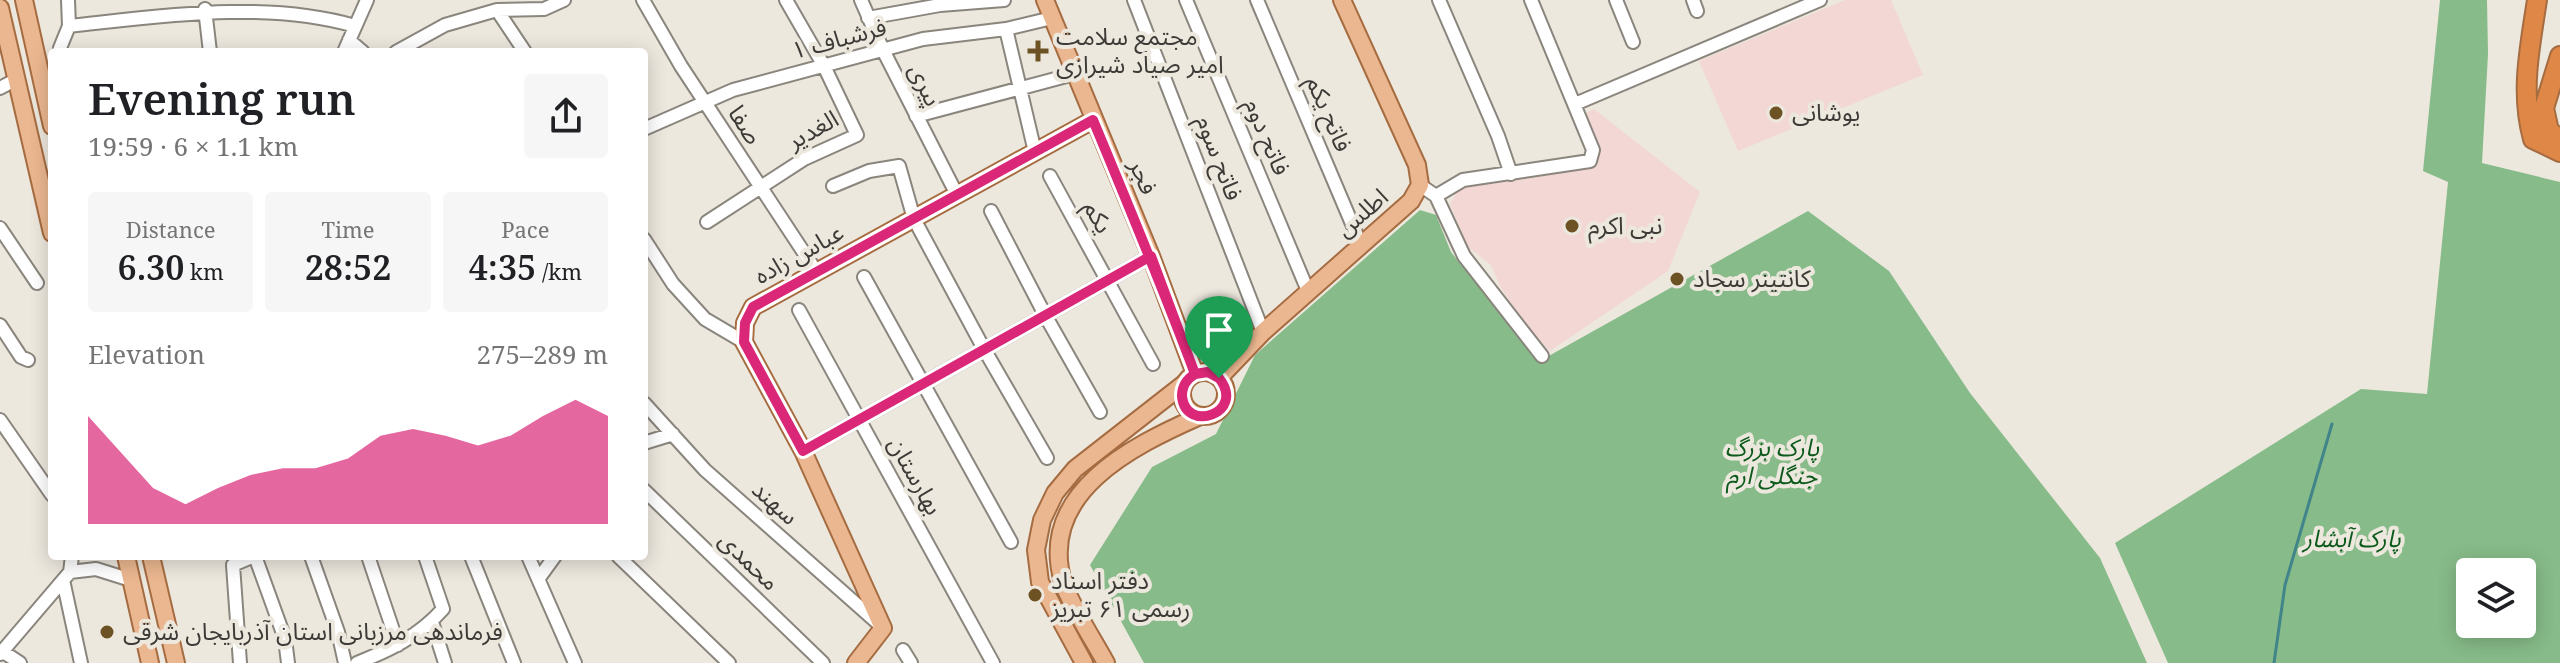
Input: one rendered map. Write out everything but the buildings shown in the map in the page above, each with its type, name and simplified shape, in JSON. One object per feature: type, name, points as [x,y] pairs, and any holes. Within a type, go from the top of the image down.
[{"type":"highway","points":[[2537,0],[2527,76],[2526,115],[2533,139],[2560,152]]},
{"type":"highway","points":[[2560,56],[2544,108],[2549,131],[2560,139]]},
{"type":"main road","points":[[17,79],[47,78],[24,0]]},
{"type":"main road","name":"فجر","points":[[1045,0],[1151,256],[1190,378]]},
{"type":"main road","name":"اطلس","points":[[1219,378],[1263,332],[1411,201],[1420,185],[1417,165],[1342,0]]},
{"type":"main road","points":[[0,8],[48,215]]},
{"type":"main road","name":"عباس زاده","points":[[744,342],[745,323],[753,307],[1093,120]]},
{"type":"main road","points":[[744,342],[803,451],[883,628],[856,663]]},
{"type":"main road","points":[[1084,663],[1040,582],[1036,550],[1042,520],[1055,493],[1075,469],[1190,378],[1208,372],[1219,378],[1226,390],[1224,404],[1214,414],[1200,416],[1152,437],[1099,475],[1075,497],[1062,524],[1057,554],[1064,585],[1106,663]]},
{"type":"main road","points":[[1190,378],[1183,389],[1184,403],[1193,414],[1200,416]]},
{"type":"main road","points":[[127,560],[150,663]]},
{"type":"main road","points":[[152,560],[176,663]]},
{"type":"street","points":[[60,48],[69,26],[68,0]]},
{"type":"street","points":[[346,46],[367,0]]},
{"type":"street","points":[[403,48],[445,25],[504,7],[544,9],[564,0]]},
{"type":"street","name":"صفا","points":[[643,0],[681,66],[816,271]]},
{"type":"street","name":"الغدیر","points":[[707,222],[804,159],[857,135],[824,66],[786,0]]},
{"type":"street","name":"پیری","points":[[861,0],[953,187]]},
{"type":"street","points":[[868,18],[940,5],[1004,0]]},
{"type":"street","name":"فاتح سوم","points":[[1134,0],[1263,332]]},
{"type":"street","name":"فاتح دوم","points":[[1186,0],[1308,291]]},
{"type":"street","name":"فاتح یکم","points":[[1257,0],[1361,245]]},
{"type":"street","points":[[1439,0],[1498,136],[1511,174]]},
{"type":"street","points":[[1436,196],[1463,180],[1590,161],[1593,150],[1531,0]]},
{"type":"street","points":[[1616,0],[1633,42]]},
{"type":"street","points":[[1575,104],[1820,0]]},
{"type":"street","points":[[69,26],[205,9],[281,4],[355,26]]},
{"type":"street","points":[[504,7],[523,48]]},
{"type":"street","points":[[205,9],[210,48]]},
{"type":"street","name":"فرشباف ۱","points":[[648,127],[733,90],[923,39],[1006,29],[1052,18]]},
{"type":"street","points":[[1006,29],[1035,152]]},
{"type":"street","points":[[916,116],[1074,74]]},
{"type":"street","points":[[0,88],[17,79]]},
{"type":"street","points":[[833,186],[869,171],[899,166],[914,219],[1047,458]]},
{"type":"street","name":"یکم","points":[[1050,176],[1153,364]]},
{"type":"street","points":[[1420,185],[1436,196],[1464,256],[1542,356]]},
{"type":"street","points":[[991,211],[1100,412]]},
{"type":"street","points":[[0,228],[37,283]]},
{"type":"street","points":[[648,245],[673,284],[705,319],[744,342]]},
{"type":"street","points":[[803,451],[1151,256]]},
{"type":"street","points":[[864,277],[1011,542]]},
{"type":"street","name":"بهارستان","points":[[799,310],[993,663]]},
{"type":"street","points":[[0,325],[21,357],[28,360]]},
{"type":"street","name":"سهند","points":[[648,407],[705,470],[883,628]]},
{"type":"street","points":[[0,420],[48,489]]},
{"type":"street","points":[[648,442],[673,434]]},
{"type":"street","name":"محمدی","points":[[648,494],[823,663]]},
{"type":"street","points":[[20,663],[1,652],[66,576],[71,560]]},
{"type":"street","points":[[240,663],[233,565],[245,560]]},
{"type":"street","points":[[255,560],[285,639],[288,663]]},
{"type":"street","points":[[312,560],[338,632],[345,663]]},
{"type":"street","points":[[369,560],[398,645]]},
{"type":"street","points":[[357,663],[379,659],[432,622],[443,609],[426,560]]},
{"type":"street","points":[[473,560],[514,663]]},
{"type":"street","points":[[530,560],[575,663]]},
{"type":"street","points":[[539,578],[552,560]]},
{"type":"street","points":[[622,560],[729,663]]},
{"type":"street","points":[[66,576],[96,569],[131,580]]},
{"type":"street","points":[[66,576],[81,663]]},
{"type":"street","points":[[432,622],[445,663]]},
{"type":"street","points":[[903,650],[911,663]]},
{"type":"shaded area","name":"یوشانی","points":[[1845,0],[1891,0],[1923,75],[1738,151],[1699,61]]},
{"type":"shaded area","name":"نبی اکرم","points":[[1594,109],[1700,192],[1668,271],[1550,351],[1525,325],[1500,286],[1491,265],[1468,247],[1450,204],[1462,183],[1593,164],[1599,149],[1583,114]]},
{"type":"green space","name":"پارک آبشار","points":[[2440,0],[2487,0],[2488,54],[2482,163],[2560,182],[2560,663],[2168,663],[2115,543],[2361,389],[2427,394],[2448,182],[2423,171]]},
{"type":"green space","name":"پارک بزرگ جنگلی ارم","points":[[1420,210],[1436,215],[1451,252],[1538,362],[1808,211],[1889,271],[1970,393],[2100,558],[2147,663],[1144,663],[1090,565],[1152,467],[1216,434],[1255,355]]},
{"type":"waterway","points":[[2274,663],[2285,585],[2332,424]]},
{"type":"place","name":"مجتمع سلامت امیر صیاد شیرازی","points":[[1038,51]]},
{"type":"place","name":"یوشانی","points":[[1776,113]]},
{"type":"place","name":"نبی اکرم","points":[[1572,226]]},
{"type":"place","name":"کانتینر سجاد","points":[[1677,279]]},
{"type":"place","name":"دفتر اسناد رسمی ۶۱ تبریز","points":[[1035,595]]},
{"type":"place","name":"فرماندهی مرزبانی استان آذربایجان شرقی","points":[[107,632]]},
{"type":"route","points":[[1219,378],[1208,372],[1195,374],[1151,256],[803,451],[744,342],[745,323],[753,307],[1093,120],[1151,256],[1173,315],[1195,374],[1185,383],[1182,396],[1193,414],[1207,416],[1220,410],[1226,390],[1219,378]]}]
